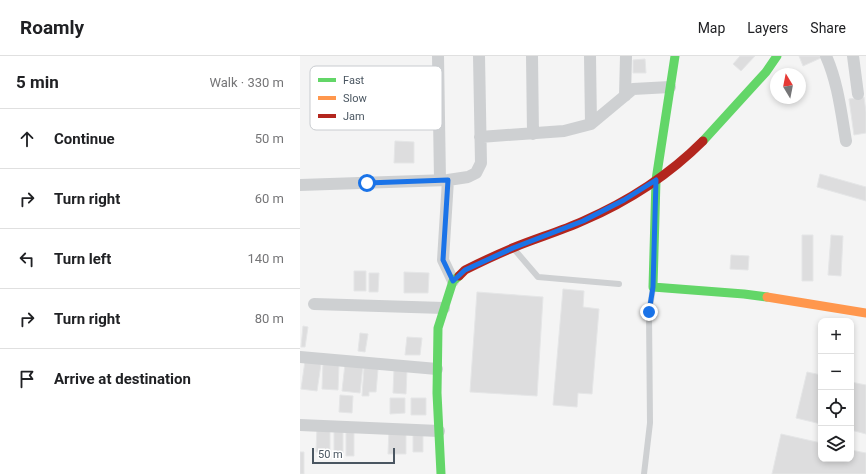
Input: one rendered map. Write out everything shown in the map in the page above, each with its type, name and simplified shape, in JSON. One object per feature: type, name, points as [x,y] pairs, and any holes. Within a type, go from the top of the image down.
[{"type":"main road","points":[[675,56],[656,180],[653,287],[744,294],[866,313]]},
{"type":"main road","points":[[441,474],[437,369],[438,328],[453,281],[465,270],[513,248],[583,221],[624,200],[656,180],[686,158],[715,129],[766,72],[777,56]]},
{"type":"street","points":[[438,56],[438,66]]},
{"type":"street","points":[[300,185],[444,180],[468,177],[476,173],[481,163],[479,56]]},
{"type":"street","points":[[532,56],[532,134]]},
{"type":"street","points":[[590,56],[591,124]]},
{"type":"street","points":[[625,96],[626,56]]},
{"type":"street","points":[[826,56],[837,88],[846,141]]},
{"type":"street","points":[[853,56],[858,94]]},
{"type":"street","points":[[480,137],[564,131],[591,124],[633,89],[670,87]]},
{"type":"street","points":[[442,130],[444,180],[443,260],[453,281]]},
{"type":"street","points":[[314,304],[444,308]]},
{"type":"street","points":[[300,357],[437,369]]},
{"type":"street","points":[[300,425],[439,431]]},
{"type":"lane","points":[[513,248],[538,277],[619,284]]},
{"type":"lane","points":[[644,474],[650,423],[649,312],[653,287]]},
{"type":"building","points":[[740,56],[755,56],[741,71],[733,64]]},
{"type":"building","points":[[799,56],[822,56],[823,57],[803,66]]},
{"type":"building","points":[[645,59],[646,73],[633,73],[633,60]]},
{"type":"building","points":[[864,97],[866,133],[854,135],[849,99]]},
{"type":"building","points":[[395,141],[414,142],[414,163],[394,163]]},
{"type":"building","points":[[820,174],[866,187],[866,201],[817,187]]},
{"type":"building","points":[[802,235],[813,235],[813,281],[802,281]]},
{"type":"building","points":[[831,235],[843,236],[841,276],[828,275]]},
{"type":"building","points":[[731,255],[749,256],[748,270],[730,269]]},
{"type":"building","points":[[354,271],[366,271],[366,291],[354,291]]},
{"type":"building","points":[[404,272],[429,273],[428,293],[404,293]]},
{"type":"building","points":[[369,273],[379,273],[378,292],[369,292]]},
{"type":"building","points":[[563,289],[584,291],[583,307],[599,309],[592,394],[578,393],[577,407],[553,405]]},
{"type":"building","points":[[477,292],[543,297],[537,396],[470,392]]},
{"type":"building","points":[[303,326],[308,327],[305,347],[301,347]]},
{"type":"building","points":[[360,333],[368,334],[365,352],[358,351]]},
{"type":"building","points":[[407,337],[422,338],[420,355],[405,355]]},
{"type":"building","points":[[305,361],[321,364],[317,391],[301,389]]},
{"type":"building","points":[[323,363],[339,364],[338,390],[322,389]]},
{"type":"building","points":[[345,364],[363,365],[360,393],[342,391]]},
{"type":"building","points":[[364,368],[378,369],[376,392],[369,392],[369,396],[362,396]]},
{"type":"building","points":[[394,369],[407,369],[406,394],[393,393]]},
{"type":"building","points":[[807,372],[818,374],[818,423],[796,418]]},
{"type":"building","points":[[854,383],[866,385],[866,434],[854,431]]},
{"type":"building","points":[[340,395],[353,396],[352,413],[339,412]]},
{"type":"building","points":[[390,398],[405,398],[405,413],[390,414]]},
{"type":"building","points":[[411,398],[426,398],[426,415],[411,415]]},
{"type":"building","points":[[317,427],[330,427],[330,452],[316,452]]},
{"type":"building","points":[[334,430],[343,430],[343,453],[334,453]]},
{"type":"building","points":[[389,430],[406,430],[406,454],[388,454]]},
{"type":"building","points":[[413,430],[423,430],[423,452],[413,452]]},
{"type":"building","points":[[346,432],[354,432],[354,456],[346,456]]},
{"type":"building","points":[[781,434],[818,442],[818,462],[854,462],[854,451],[866,453],[866,474],[772,474]]},
{"type":"building","points":[[300,452],[304,452],[304,474],[300,474]]},
{"type":"traffic: fast","points":[[675,56],[656,180],[653,287],[767,297]]},
{"type":"traffic: fast","points":[[703,141],[766,72],[777,56]]},
{"type":"traffic: fast","points":[[441,474],[437,393],[438,328],[453,281],[459,276]]},
{"type":"traffic: slow","points":[[767,297],[866,313]]},
{"type":"traffic: jam","points":[[459,276],[465,270],[496,255],[575,225],[616,205],[647,187],[662,176],[703,141]]},
{"type":"route","points":[[367,183],[448,180],[443,260],[453,281],[465,270],[513,248],[583,221],[624,200],[656,180],[653,287],[649,312]]}]
